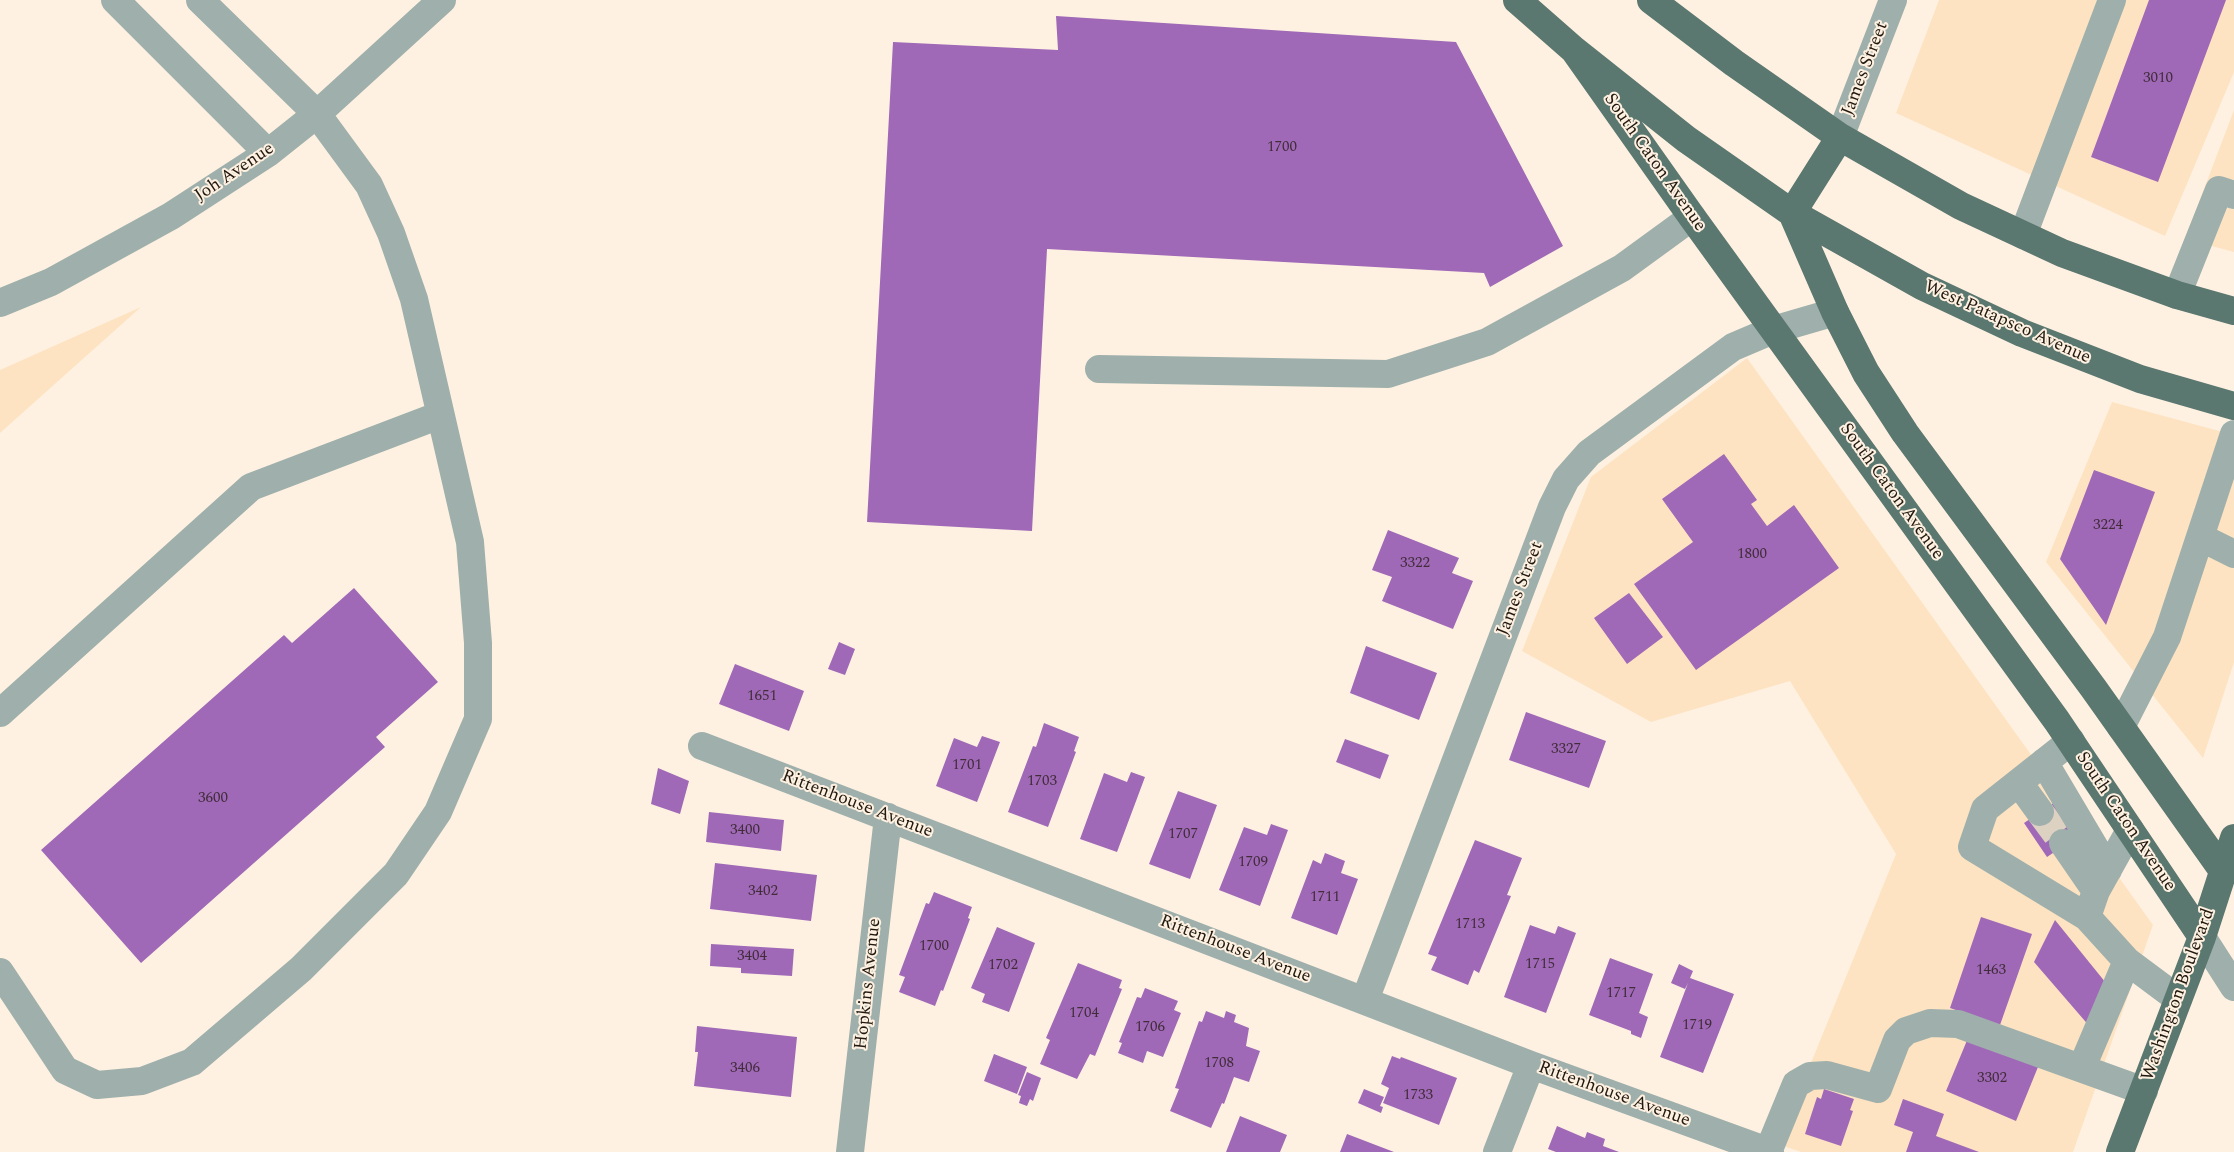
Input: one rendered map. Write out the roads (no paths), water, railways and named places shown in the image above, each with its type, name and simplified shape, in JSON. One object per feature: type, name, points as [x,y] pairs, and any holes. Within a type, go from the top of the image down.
[{"type":"main road","name":"South Caton Avenue","points":[[1517,0],[1574,50],[1686,139],[1792,213]]},
{"type":"main road","points":[[1651,0],[1734,63],[1840,137],[1961,206],[2062,253],[2176,295],[2234,311]]},
{"type":"main road","name":"South Caton Avenue","points":[[1574,50],[1773,330],[2071,741],[2202,937]]},
{"type":"main road","points":[[1840,137],[1792,213],[1835,312],[1866,373],[1905,433],[2121,727],[2228,880]]},
{"type":"main road","name":"West Patapsco Avenue","points":[[1792,213],[1922,286],[2022,333],[2140,379],[2234,406]]},
{"type":"main road","name":"Washington Boulevard","points":[[2120,1152],[2202,937],[2228,880],[2234,838]]},
{"type":"street","points":[[115,0],[268,153]]},
{"type":"street","points":[[0,972],[66,1070],[97,1085],[142,1081],[192,1062],[301,969],[396,874],[438,812],[478,720],[478,643],[470,542],[414,298],[391,233],[369,185],[317,114],[200,0]]},
{"type":"street","name":"Joh Avenue","points":[[0,303],[51,282],[171,216],[268,153],[317,114],[442,0]]},
{"type":"street","name":"James Street","points":[[1840,137],[1893,0]]},
{"type":"street","points":[[2023,235],[2112,0]]},
{"type":"street","points":[[2176,295],[2219,190],[2234,195]]},
{"type":"street","points":[[1099,369],[1388,374],[1487,342],[1622,268],[1692,217]]},
{"type":"street","name":"James Street","points":[[1365,1000],[1552,507],[1566,479],[1589,452],[1733,346],[1773,330],[1835,312]]},
{"type":"street","points":[[0,713],[252,487],[440,415]]},
{"type":"street","points":[[2121,727],[2166,637],[2234,434]]},
{"type":"street","points":[[2200,537],[2234,554]]},
{"type":"street","points":[[2071,741],[1985,808],[1972,846],[2087,918],[2126,961],[2178,1000]]},
{"type":"street","name":"Rittenhouse Avenue","points":[[702,746],[1531,1065],[1769,1152]]},
{"type":"street","points":[[2044,762],[2102,880]]},
{"type":"street","points":[[2019,783],[2040,812]]},
{"type":"street","name":"Hopkins Avenue","points":[[850,1152],[888,817]]},
{"type":"street","points":[[2087,918],[2102,880],[2130,830]]},
{"type":"street","points":[[2063,843],[2102,880]]},
{"type":"street","points":[[2202,937],[2234,987]]},
{"type":"street","points":[[2082,1067],[2126,961]]},
{"type":"street","points":[[1769,1152],[1796,1084],[1810,1076],[1827,1075],[1878,1089],[1897,1040],[1906,1031],[1930,1023],[1958,1024],[2082,1067],[2144,1091]]},
{"type":"street","points":[[1497,1152],[1531,1065]]},
{"type":"tunnel","points":[[2040,812],[2063,843]]}]
